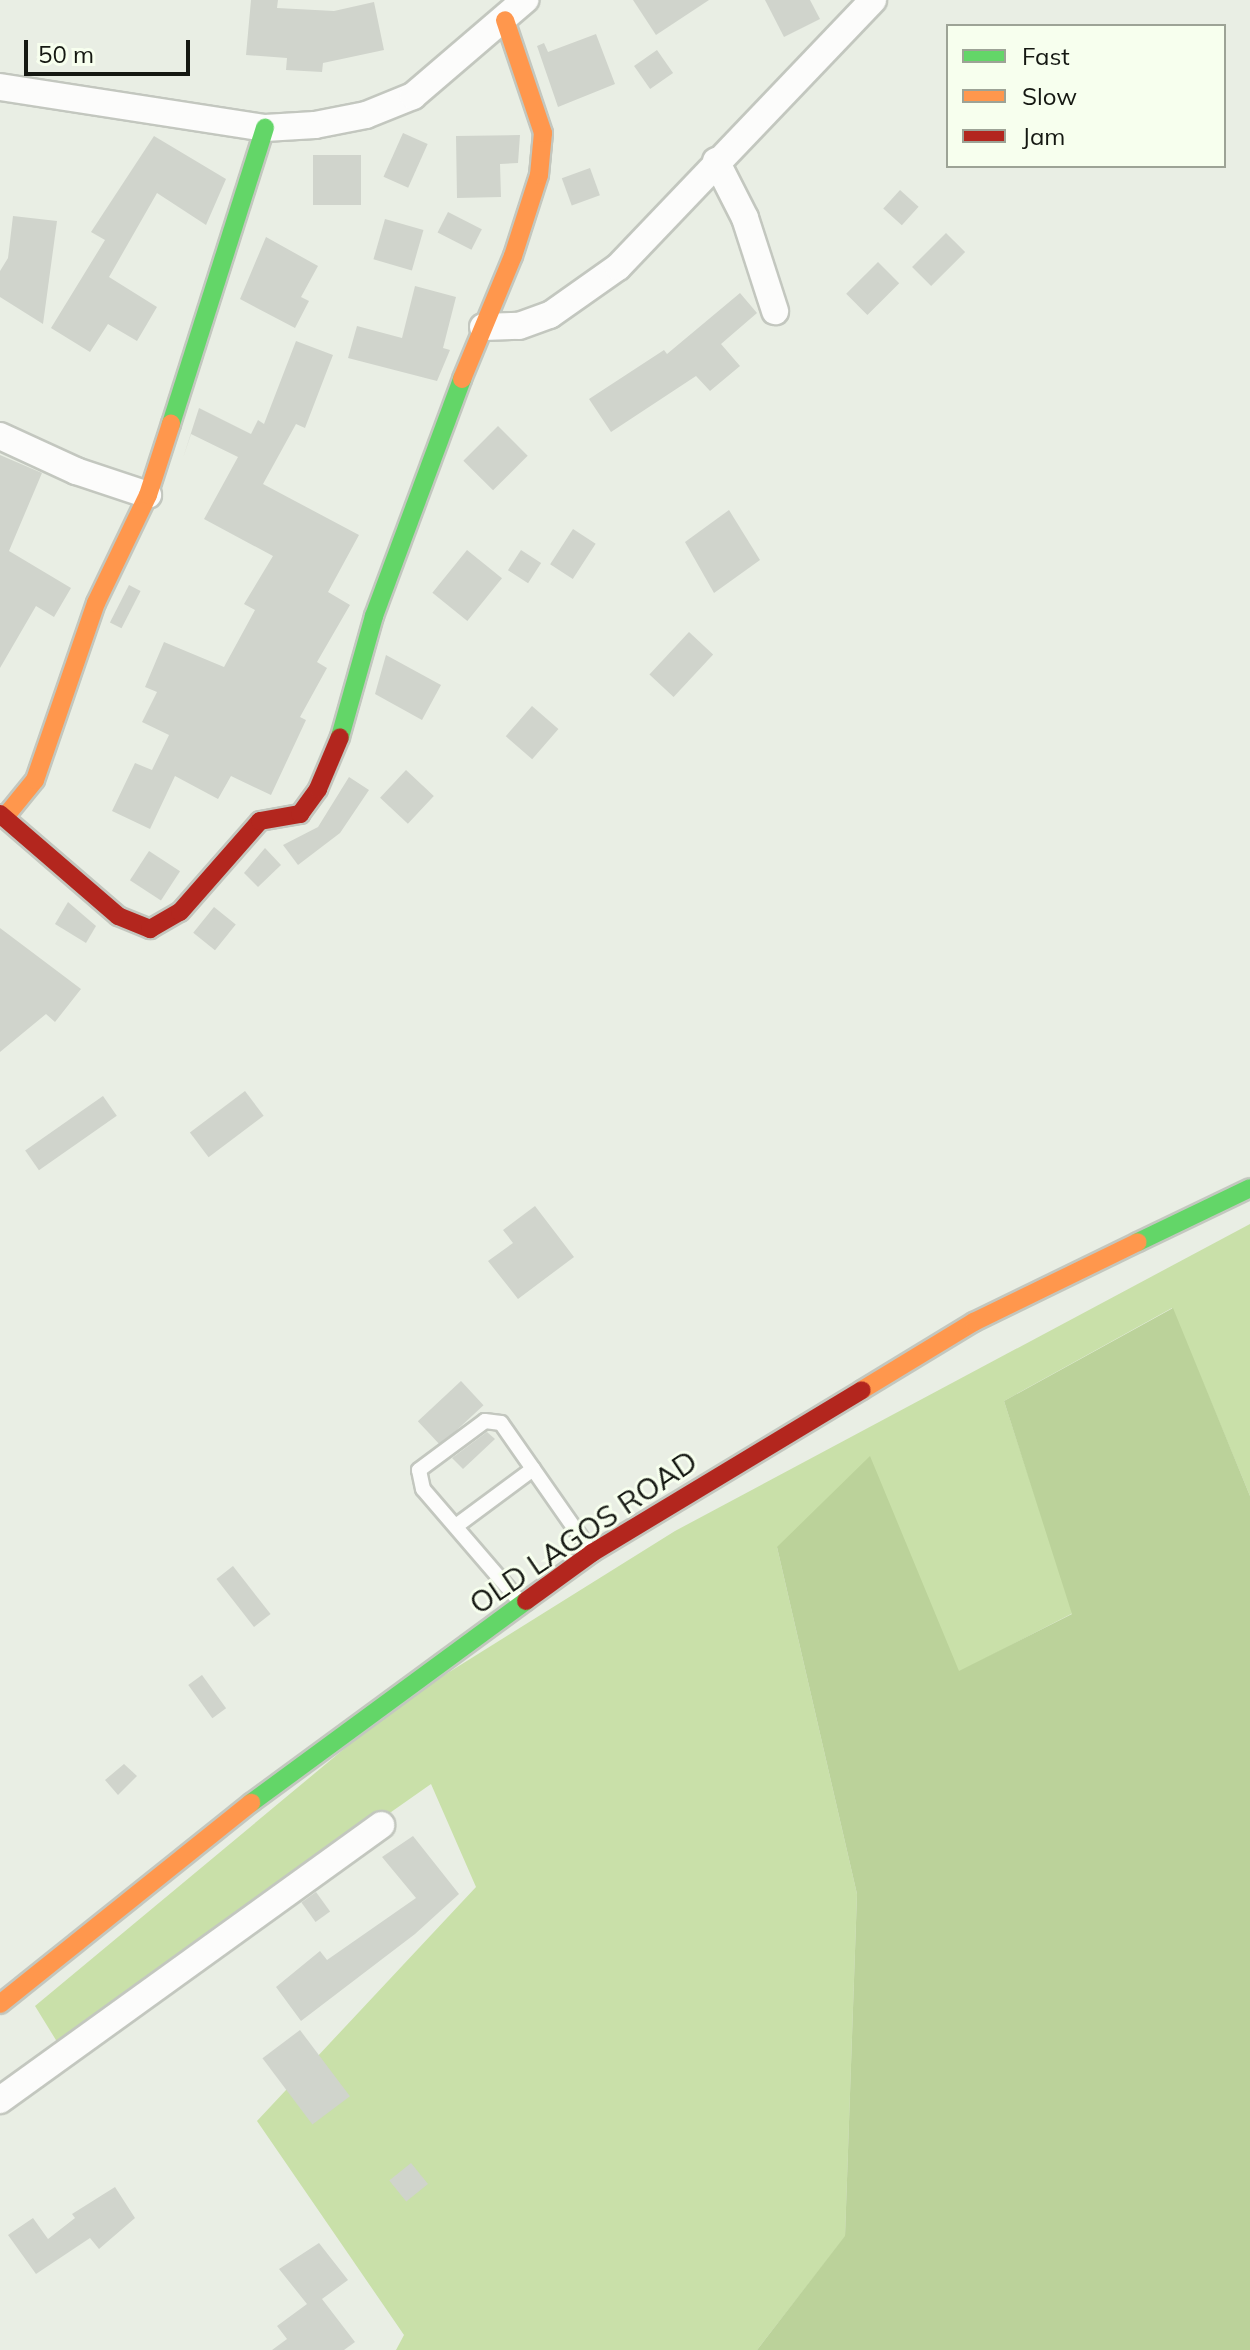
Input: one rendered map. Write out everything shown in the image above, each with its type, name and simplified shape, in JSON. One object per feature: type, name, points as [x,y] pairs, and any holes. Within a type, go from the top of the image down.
[{"type":"street","points":[[0,87],[265,128],[366,115],[413,96],[525,0]]},
{"type":"street","points":[[483,327],[519,326],[561,307],[618,267],[873,0]]},
{"type":"street","points":[[265,128],[148,495],[96,603],[35,780],[2,816],[118,916],[150,929],[180,912],[260,821],[300,814],[334,758],[374,616],[539,175],[543,133],[505,20]]},
{"type":"street","points":[[716,161],[745,218],[775,311]]},
{"type":"street","points":[[0,436],[76,471],[148,495]]},
{"type":"street","name":"OLD LAGOS ROAD","points":[[0,2004],[256,1799],[524,1606],[592,1553],[974,1322],[1250,1188]]},
{"type":"street","points":[[0,2100],[381,1825]]},
{"type":"lane","points":[[524,1606],[423,1489],[419,1470],[493,1420],[505,1428],[592,1553]]},
{"type":"lane","points":[[456,1526],[533,1469]]},
{"type":"green space","points":[[1250,1224],[1250,1496],[1172,1308],[1004,1401],[1073,1613],[959,1672],[777,1547],[857,1894],[845,2237],[757,2350],[396,2350],[404,2335],[257,2121],[476,1887],[431,1784],[59,2045],[35,2006],[398,1704],[675,1531]]},
{"type":"green space","points":[[1173,1308],[1250,1496],[1250,2350],[757,2350],[845,2236],[857,1894],[777,1547],[870,1456],[959,1671],[1072,1614],[1004,1401]]},
{"type":"building","points":[[251,0],[278,0],[277,8],[334,11],[374,2],[384,50],[323,63],[322,72],[286,70],[287,58],[246,55]]},
{"type":"building","points":[[633,0],[709,0],[656,35]]},
{"type":"building","points":[[765,0],[810,0],[820,19],[784,37]]},
{"type":"building","points":[[596,34],[615,84],[558,107],[537,46],[544,43],[548,52]]},
{"type":"building","points":[[657,50],[673,73],[650,89],[634,66]]},
{"type":"building","points":[[403,133],[428,144],[408,188],[383,177]]},
{"type":"building","points":[[520,135],[518,163],[500,164],[501,197],[457,198],[456,136]]},
{"type":"building","points":[[154,136],[226,179],[206,225],[157,193],[109,277],[157,307],[137,341],[108,324],[90,352],[51,328],[105,240],[91,232]]},
{"type":"building","points":[[313,155],[361,155],[361,205],[313,205]]},
{"type":"building","points":[[590,168],[600,195],[572,206],[562,178]]},
{"type":"building","points":[[900,190],[919,207],[902,225],[883,209]]},
{"type":"building","points":[[448,212],[482,229],[471,250],[438,232]]},
{"type":"building","points":[[13,216],[57,221],[43,324],[0,297],[0,271],[8,258]]},
{"type":"building","points":[[385,219],[423,230],[412,270],[373,259]]},
{"type":"building","points":[[946,233],[965,252],[931,286],[912,267]]},
{"type":"building","points":[[266,237],[318,266],[301,297],[309,301],[295,328],[240,299]]},
{"type":"building","points":[[878,262],[899,283],[867,315],[846,294]]},
{"type":"building","points":[[415,286],[456,297],[443,348],[450,350],[437,381],[348,358],[357,326],[402,338]]},
{"type":"building","points":[[740,293],[757,313],[721,344],[740,366],[710,391],[696,376],[611,432],[589,399],[664,350],[667,354]]},
{"type":"building","points":[[296,341],[333,355],[305,428],[296,424],[263,484],[359,535],[328,592],[350,605],[317,662],[327,668],[300,717],[306,720],[271,795],[231,776],[218,799],[175,776],[150,829],[112,811],[135,763],[152,770],[169,735],[142,722],[157,692],[145,687],[164,642],[224,667],[255,610],[244,604],[273,556],[204,519],[238,457],[191,434],[183,458],[199,408],[251,434],[258,420],[264,424]]},
{"type":"building","points":[[498,426],[528,456],[493,490],[463,461]]},
{"type":"building","points":[[0,455],[42,473],[9,551],[71,588],[54,617],[36,606],[0,668]]},
{"type":"building","points":[[729,510],[760,560],[714,593],[685,542]]},
{"type":"building","points":[[573,529],[596,544],[573,579],[550,564]]},
{"type":"building","points":[[467,550],[502,578],[467,621],[432,593]]},
{"type":"building","points":[[521,550],[541,563],[528,583],[508,570]]},
{"type":"building","points":[[129,585],[141,591],[122,628],[110,622]]},
{"type":"building","points":[[689,632],[713,655],[674,697],[649,674]]},
{"type":"building","points":[[386,655],[441,685],[422,720],[375,694]]},
{"type":"building","points":[[532,706],[558,729],[532,759],[506,736]]},
{"type":"building","points":[[406,770],[434,796],[408,824],[380,798]]},
{"type":"building","points":[[349,777],[369,790],[340,833],[298,865],[283,845],[318,827]]},
{"type":"building","points":[[265,848],[281,865],[258,887],[244,873]]},
{"type":"building","points":[[149,851],[180,871],[161,901],[130,880]]},
{"type":"building","points":[[68,902],[96,926],[86,943],[55,924]]},
{"type":"building","points":[[214,907],[236,925],[215,950],[193,933]]},
{"type":"building","points":[[0,928],[81,989],[55,1022],[46,1014],[0,1052]]},
{"type":"building","points":[[245,1091],[264,1116],[209,1157],[190,1133]]},
{"type":"building","points":[[103,1096],[117,1116],[39,1170],[25,1150]]},
{"type":"building","points":[[535,1206],[574,1257],[518,1299],[488,1261],[513,1243],[503,1230]]},
{"type":"building","points":[[461,1381],[484,1405],[440,1445],[418,1421]]},
{"type":"building","points":[[487,1432],[495,1439],[463,1469],[452,1458]]},
{"type":"building","points":[[233,1566],[271,1614],[254,1627],[216,1579]]},
{"type":"building","points":[[202,1675],[226,1708],[212,1718],[188,1685]]},
{"type":"building","points":[[124,1764],[137,1776],[118,1795],[105,1780]]},
{"type":"building","points":[[413,1836],[459,1894],[415,1934],[301,2021],[276,1987],[320,1951],[327,1960],[416,1898],[382,1857]]},
{"type":"building","points":[[316,1892],[330,1911],[316,1922],[301,1903]]},
{"type":"building","points":[[300,2030],[350,2096],[312,2125],[262,2058]]},
{"type":"building","points":[[411,2163],[428,2184],[406,2202],[389,2181]]},
{"type":"building","points":[[115,2187],[135,2218],[99,2249],[90,2238],[36,2274],[8,2235],[33,2218],[48,2239],[75,2218],[72,2214]]},
{"type":"building","points":[[319,2243],[348,2280],[322,2299],[355,2342],[344,2350],[272,2350],[287,2339],[277,2326],[307,2304],[279,2269]]},
{"type":"traffic: fast","points":[[171,424],[265,128]]},
{"type":"traffic: fast","points":[[340,737],[374,616],[462,379]]},
{"type":"traffic: fast","points":[[1138,1242],[1250,1188]]},
{"type":"traffic: fast","points":[[251,1803],[526,1601]]},
{"type":"traffic: slow","points":[[462,379],[513,256],[539,175],[543,133],[505,20]]},
{"type":"traffic: slow","points":[[4,818],[35,780],[96,603],[148,495],[171,424]]},
{"type":"traffic: slow","points":[[862,1390],[974,1322],[1138,1242]]},
{"type":"traffic: slow","points":[[0,2004],[251,1803]]},
{"type":"traffic: jam","points":[[0,814],[118,916],[150,929],[180,912],[260,821],[300,814],[318,789],[340,737]]},
{"type":"traffic: jam","points":[[526,1601],[592,1553],[862,1390]]}]
